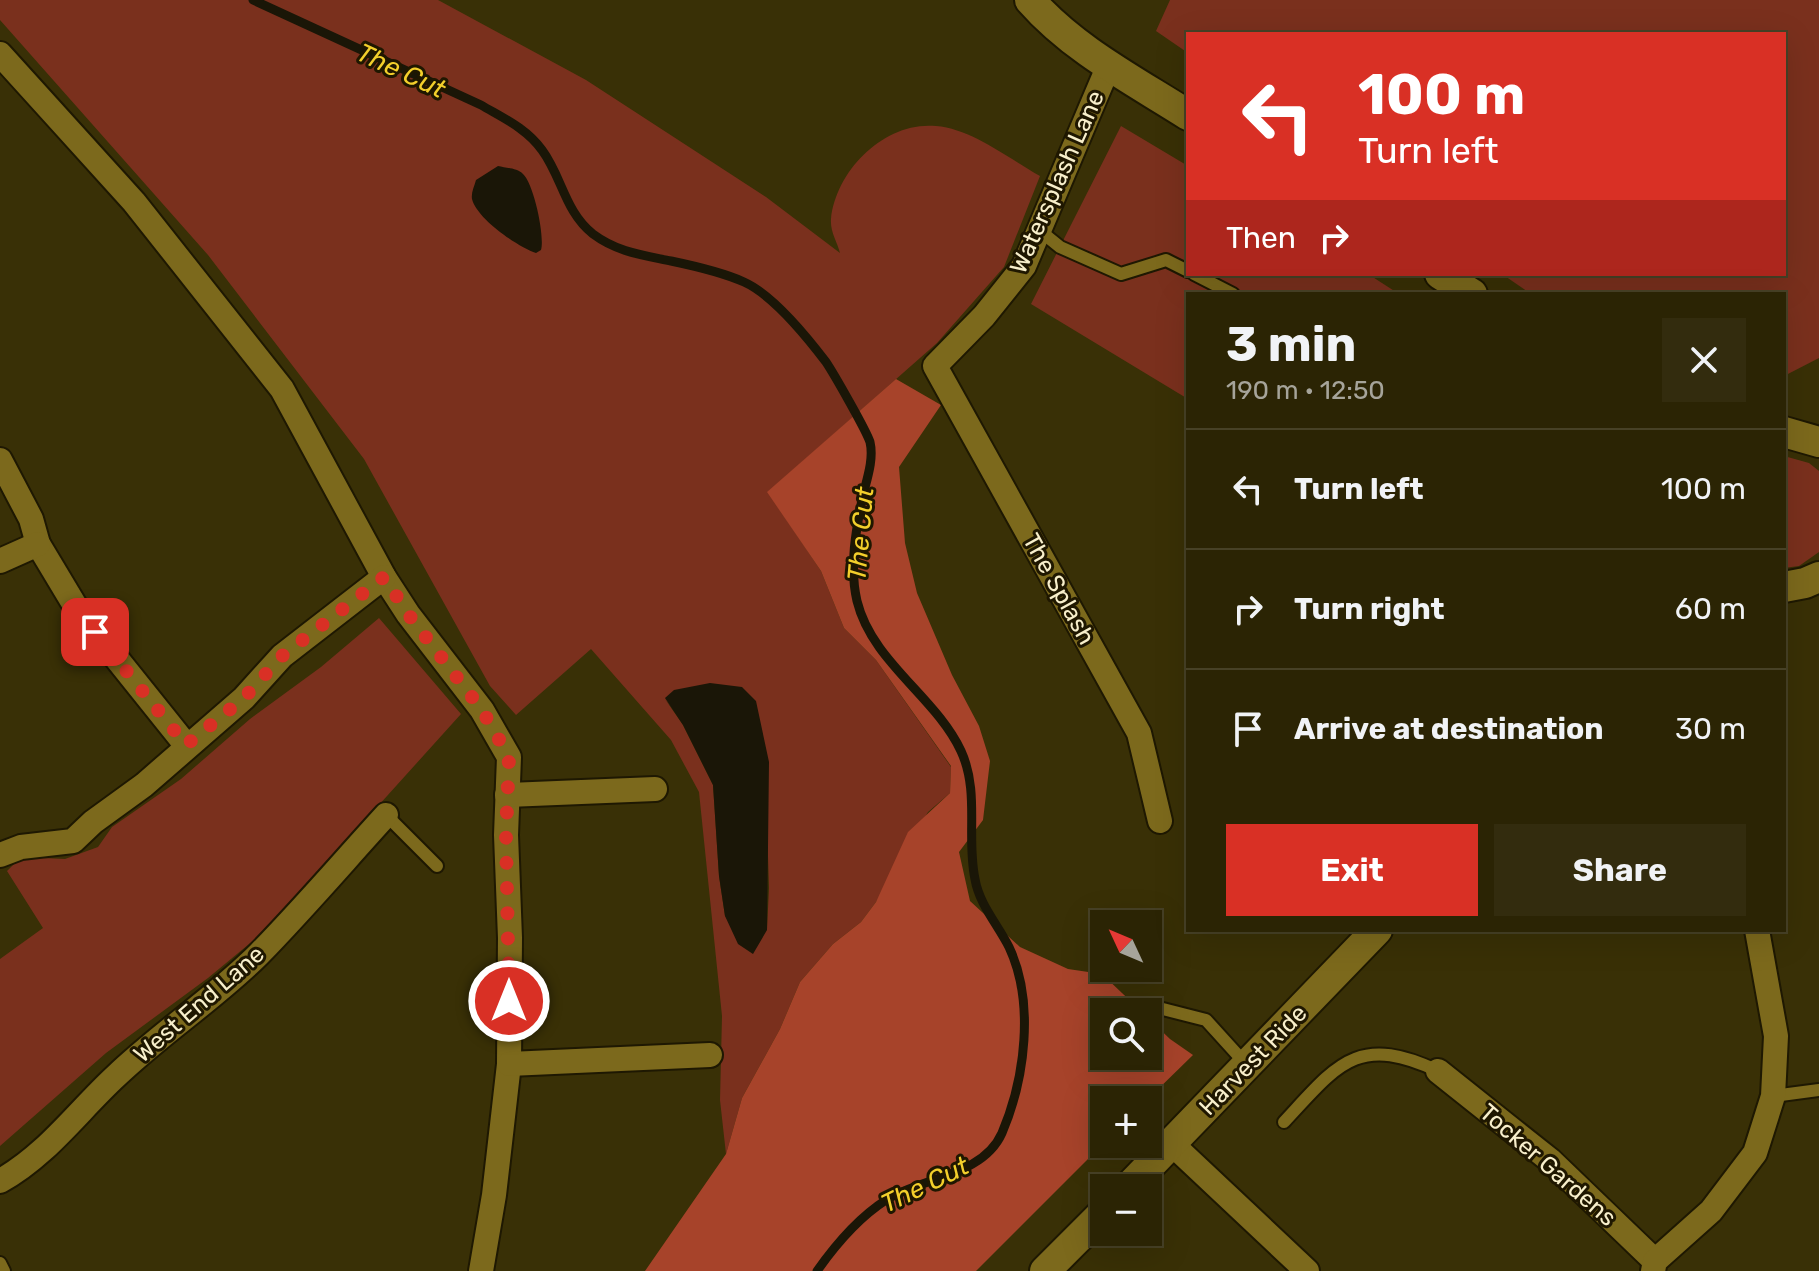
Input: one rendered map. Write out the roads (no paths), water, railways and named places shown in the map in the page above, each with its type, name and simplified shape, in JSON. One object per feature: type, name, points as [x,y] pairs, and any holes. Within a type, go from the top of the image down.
[{"type":"street","points":[[1030,0],[1062,32],[1186,114]]},
{"type":"street","points":[[0,54],[134,202],[282,389],[384,577],[408,614],[482,710],[509,757],[509,1064],[494,1195],[481,1271]]},
{"type":"street","name":"Watersplash Lane","points":[[935,366],[984,316],[1024,266],[1109,65]]},
{"type":"street","points":[[1443,276],[1469,292]]},
{"type":"street","name":"The Splash","points":[[935,366],[1139,733],[1160,821]]},
{"type":"street","points":[[1787,432],[1819,416]]},
{"type":"street","points":[[1787,432],[1819,442]]},
{"type":"street","points":[[0,460],[31,519],[38,544],[77,609],[186,745]]},
{"type":"street","points":[[0,561],[38,544]]},
{"type":"street","points":[[0,855],[21,847],[73,841],[93,822],[144,785],[186,745],[244,698],[282,656],[384,577]]},
{"type":"street","points":[[507,795],[655,789]]},
{"type":"street","name":"West End Lane","points":[[0,1181],[43,1150],[119,1073],[259,954],[386,815]]},
{"type":"street","name":"Harvest Ride","points":[[1142,1174],[1375,932]]},
{"type":"street","points":[[1654,1266],[1711,1211],[1755,1153],[1773,1096],[1776,1036],[1757,932]]},
{"type":"street","points":[[509,1064],[710,1055]]},
{"type":"street","name":"Tocker Gardens","points":[[1438,1071],[1551,1161],[1654,1266]]},
{"type":"street","points":[[1172,1144],[1307,1271]]},
{"type":"street","points":[[1045,1271],[1090,1226]]},
{"type":"lane","points":[[1039,230],[1060,247],[1121,274],[1166,260],[1186,270]]},
{"type":"lane","points":[[1198,276],[1229,292]]},
{"type":"lane","points":[[386,815],[437,866]]},
{"type":"lane","points":[[1162,1009],[1206,1020],[1247,1066]]},
{"type":"lane","points":[[1284,1122],[1331,1072],[1356,1056],[1385,1053],[1438,1071]]},
{"type":"lane","points":[[1773,1096],[1819,1090]]},
{"type":"lane","points":[[0,1263],[4,1271]]},
{"type":"waterway","name":"The Cut","points":[[253,0],[481,105],[514,124],[542,150],[576,215],[602,240],[630,252],[718,272],[755,288],[789,318],[826,362],[870,442],[871,462],[854,548],[857,601],[876,643],[936,713],[961,751],[970,782],[975,879],[980,897],[1009,947],[1017,969],[1022,992],[1024,1040],[1010,1112],[993,1147],[967,1167],[901,1192],[876,1207],[848,1232],[817,1271]]}]
